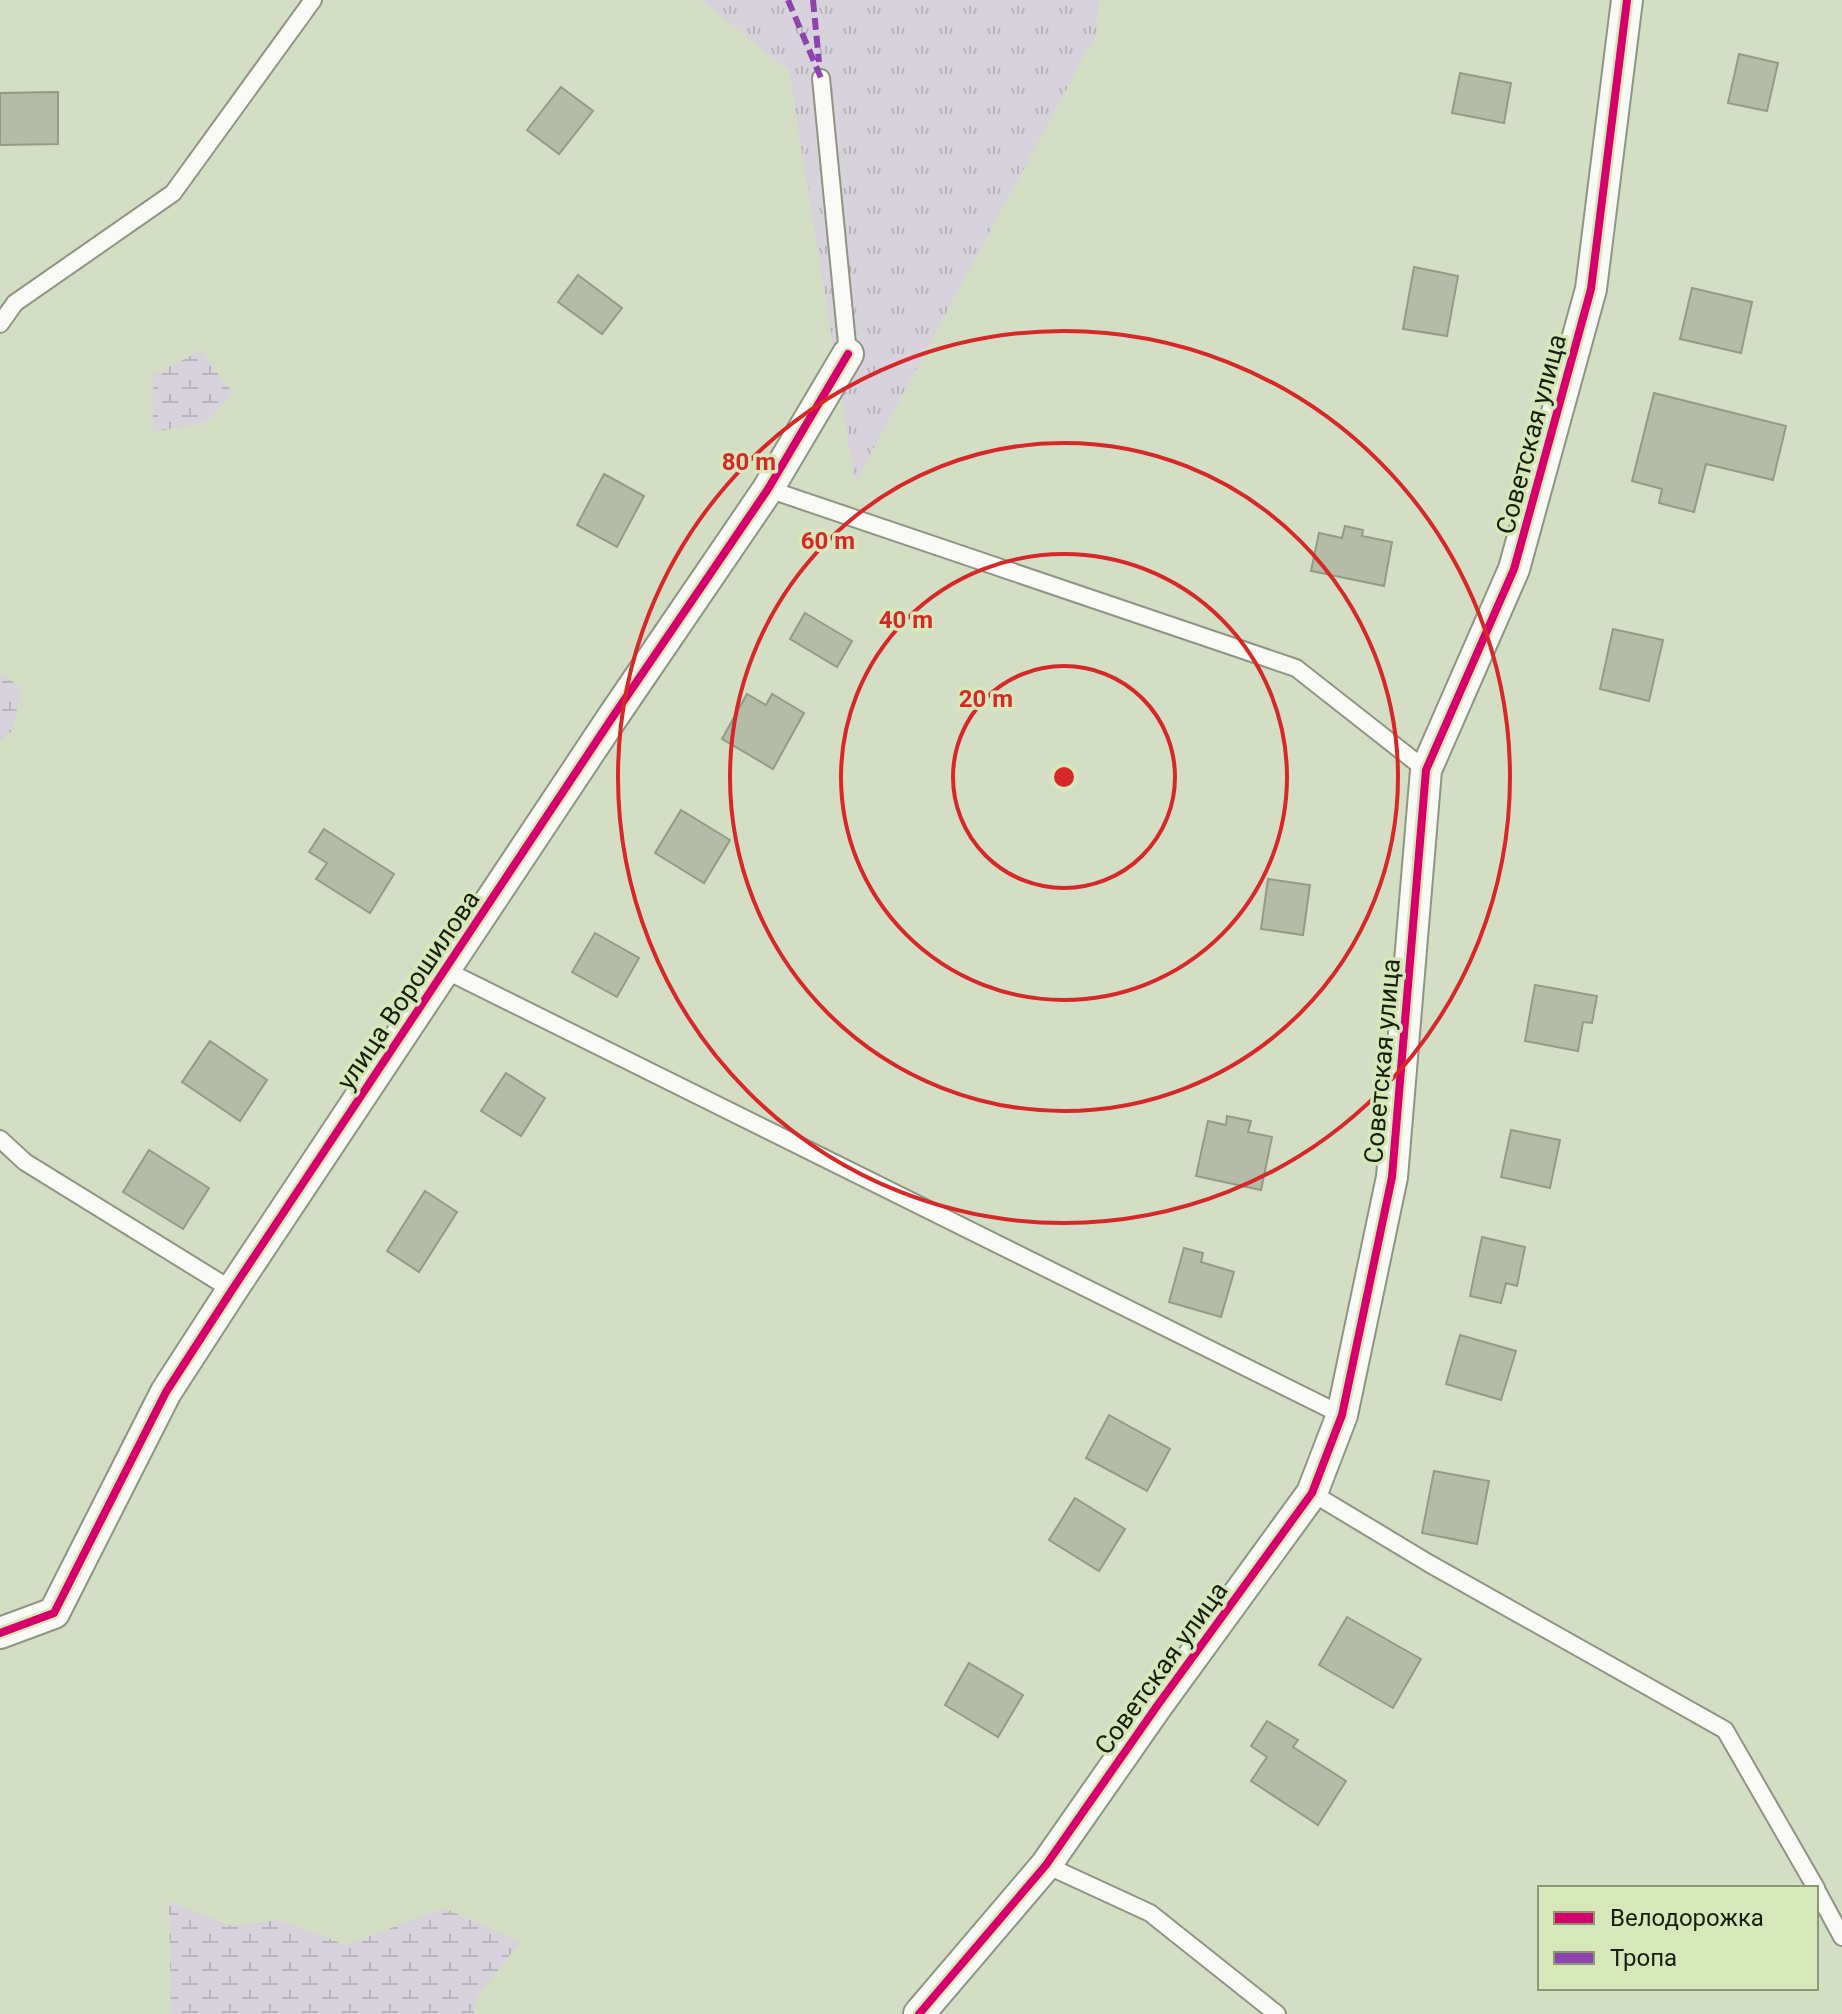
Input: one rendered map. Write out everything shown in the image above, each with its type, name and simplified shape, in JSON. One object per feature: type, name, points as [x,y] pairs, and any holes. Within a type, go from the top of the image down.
[{"type":"street","name":"Советская улица","points":[[919,2014],[1046,1865],[1166,1693],[1312,1493],[1342,1415],[1392,1177],[1426,770],[1514,569],[1591,289],[1627,0]]},
{"type":"street","name":"улица Ворошилова","points":[[0,1633],[54,1613],[166,1392],[612,718],[768,489],[848,354]]},
{"type":"lane","points":[[0,324],[15,303],[173,193],[313,0]]},
{"type":"lane","points":[[821,78],[848,354]]},
{"type":"lane","points":[[768,489],[1296,668],[1426,770]]},
{"type":"lane","points":[[445,970],[1342,1415]]},
{"type":"lane","points":[[0,1139],[25,1162],[232,1290]]},
{"type":"lane","points":[[1312,1493],[1430,1564],[1725,1730],[1815,1886]]},
{"type":"lane","points":[[1046,1865],[1150,1913],[1277,2014]]},
{"type":"lane","points":[[1818,1892],[1842,1937]]},
{"type":"green space","points":[[701,0],[1099,0],[1096,34],[855,483],[789,71]]},
{"type":"green space","points":[[200,351],[233,393],[207,422],[153,432],[153,375]]},
{"type":"green space","points":[[0,674],[21,687],[13,730],[0,740]]},
{"type":"green space","points":[[169,1901],[231,1926],[278,1920],[346,1945],[444,1908],[520,1942],[476,1998],[473,2014],[171,2014]]},
{"type":"building","points":[[1739,54],[1778,63],[1767,111],[1728,103]]},
{"type":"building","points":[[1460,73],[1511,83],[1504,123],[1452,113]]},
{"type":"building","points":[[561,87],[593,111],[559,154],[527,130]]},
{"type":"building","points":[[58,92],[58,144],[0,145],[0,93]]},
{"type":"building","points":[[1414,267],[1458,276],[1447,336],[1403,329]]},
{"type":"building","points":[[578,275],[622,308],[602,334],[558,302]]},
{"type":"building","points":[[1692,288],[1752,302],[1741,353],[1680,339]]},
{"type":"building","points":[[1654,393],[1786,426],[1773,480],[1706,464],[1694,512],[1659,503],[1662,489],[1632,481]]},
{"type":"building","points":[[604,474],[644,496],[617,547],[577,525]]},
{"type":"building","points":[[1345,526],[1363,530],[1362,536],[1392,542],[1384,586],[1311,571],[1319,533],[1342,538]]},
{"type":"building","points":[[805,613],[852,641],[837,667],[790,639]]},
{"type":"building","points":[[1613,629],[1663,640],[1649,701],[1600,689]]},
{"type":"building","points":[[747,694],[766,705],[772,694],[804,713],[773,769],[722,739]]},
{"type":"building","points":[[681,810],[730,840],[704,883],[655,853]]},
{"type":"building","points":[[324,829],[394,874],[370,913],[316,879],[327,863],[309,852]]},
{"type":"building","points":[[1268,879],[1310,885],[1303,935],[1261,929]]},
{"type":"building","points":[[595,933],[639,958],[617,997],[572,972]]},
{"type":"building","points":[[1535,985],[1597,996],[1592,1023],[1583,1022],[1578,1051],[1525,1041]]},
{"type":"building","points":[[210,1041],[267,1080],[240,1121],[182,1082]]},
{"type":"building","points":[[506,1073],[545,1098],[521,1136],[481,1111]]},
{"type":"building","points":[[1227,1116],[1251,1121],[1248,1132],[1272,1137],[1261,1190],[1196,1176],[1208,1121],[1226,1125]]},
{"type":"building","points":[[1511,1130],[1560,1140],[1550,1188],[1501,1177]]},
{"type":"building","points":[[149,1150],[209,1188],[183,1229],[123,1192]]},
{"type":"building","points":[[425,1191],[457,1212],[419,1272],[387,1251]]},
{"type":"building","points":[[1482,1237],[1525,1247],[1517,1286],[1506,1283],[1501,1303],[1470,1296]]},
{"type":"building","points":[[1184,1248],[1203,1253],[1201,1262],[1234,1272],[1221,1317],[1169,1302]]},
{"type":"building","points":[[1460,1335],[1516,1351],[1501,1400],[1446,1384]]},
{"type":"building","points":[[1109,1415],[1170,1449],[1147,1491],[1086,1458]]},
{"type":"building","points":[[1434,1471],[1489,1481],[1477,1544],[1422,1533]]},
{"type":"building","points":[[1075,1498],[1125,1529],[1099,1571],[1049,1540]]},
{"type":"building","points":[[1347,1617],[1421,1659],[1393,1708],[1319,1665]]},
{"type":"building","points":[[969,1663],[1023,1695],[998,1737],[945,1705]]},
{"type":"building","points":[[1267,1721],[1298,1740],[1293,1747],[1346,1781],[1318,1825],[1251,1781],[1267,1757],[1251,1746]]},
{"type":"marked path","points":[[788,0],[821,78]]},
{"type":"marked path","points":[[813,0],[819,62]]},
{"type":"cycle path","points":[[919,2014],[1046,1865],[1312,1493],[1342,1415],[1392,1177],[1426,770],[1514,569],[1591,289],[1627,0]]},
{"type":"cycle path","points":[[0,1633],[54,1613],[166,1392],[612,718],[768,489],[848,354]]}]
